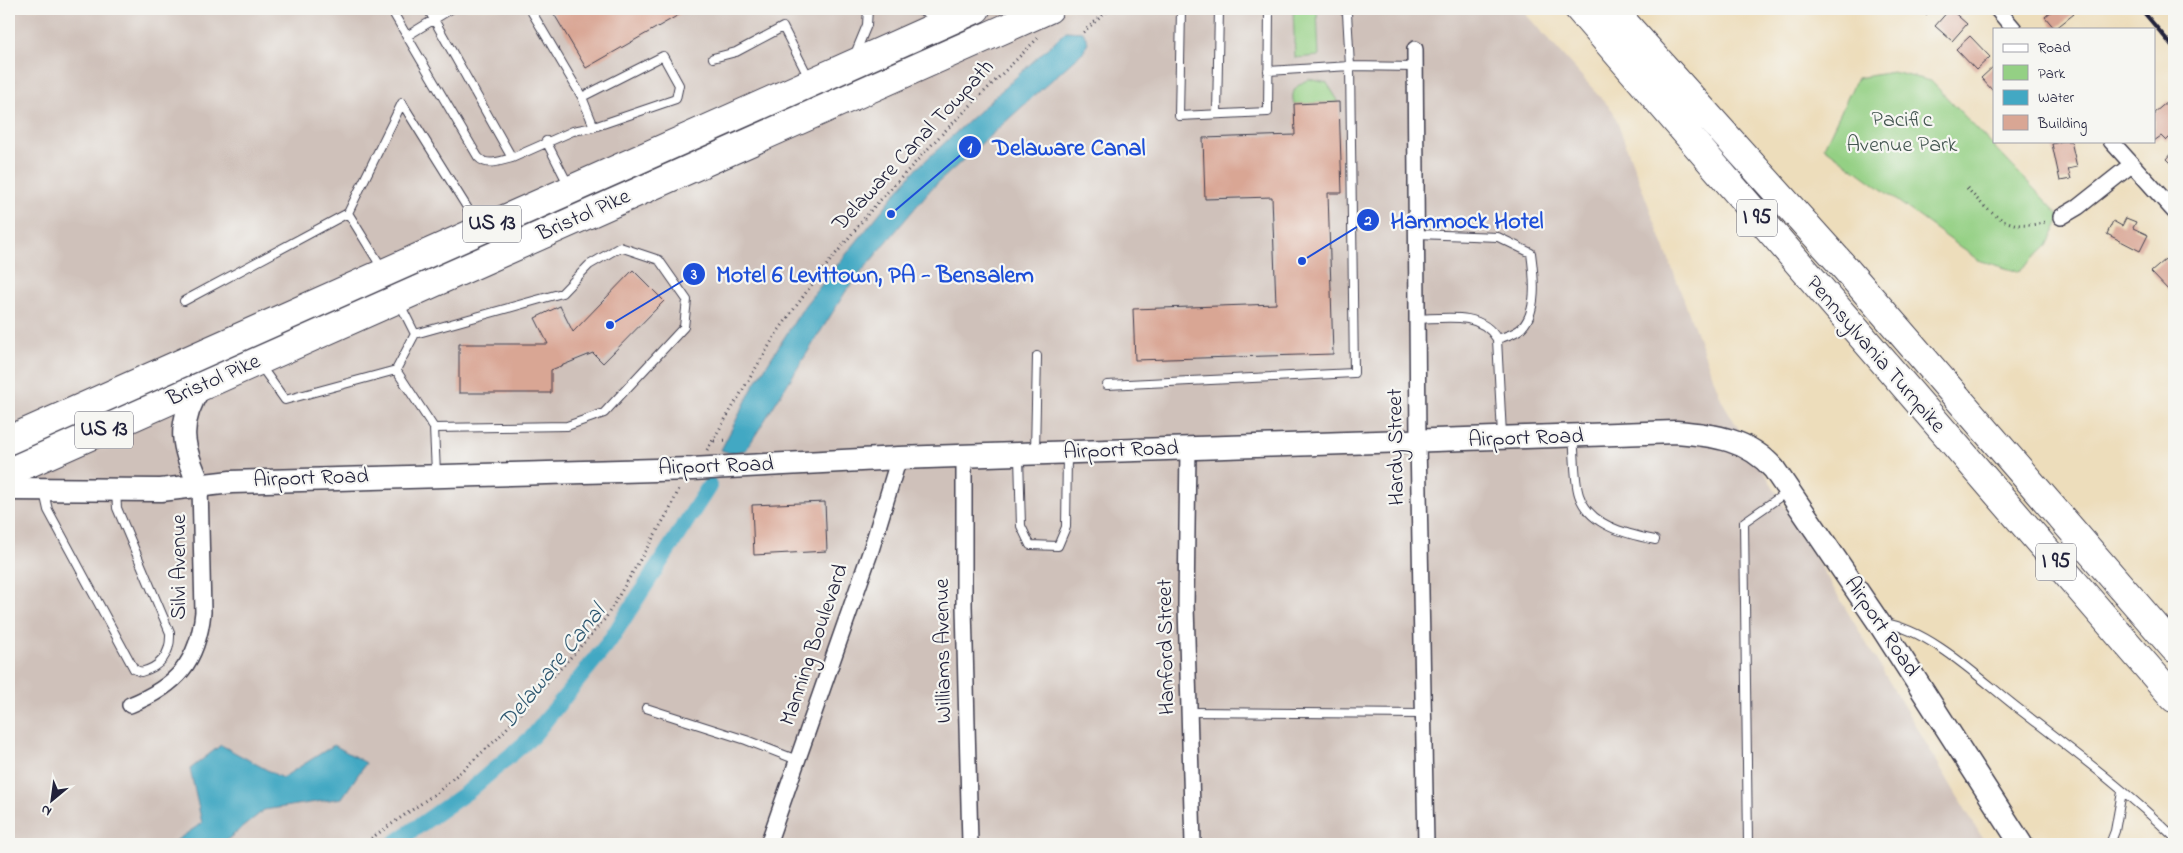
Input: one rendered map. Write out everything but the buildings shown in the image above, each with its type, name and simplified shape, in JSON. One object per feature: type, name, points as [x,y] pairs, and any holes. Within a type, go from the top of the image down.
[{"type":"highway","name":"Bristol Pike","points":[[9,472],[1050,9]]},
{"type":"highway","name":"Pennsylvania Turnpike","points":[[1579,9],[2174,698]]},
{"type":"highway","name":"Pennsylvania Turnpike","points":[[1612,9],[1851,275],[2174,648]]},
{"type":"highway","name":"Bristol Pike","points":[[9,440],[964,14]]},
{"type":"street","points":[[1997,9],[2013,28]]},
{"type":"street","name":"Hardy Street","points":[[1415,49],[1418,442],[1426,844]]},
{"type":"street","points":[[2112,142],[2174,211]]},
{"type":"street","points":[[2061,217],[2078,208],[2131,165]]},
{"type":"street","points":[[200,387],[187,408],[183,429],[187,455],[200,486]]},
{"type":"street","name":"Airport Road","points":[[9,489],[167,490],[231,482],[692,469],[899,458],[1502,440],[1676,432],[1726,438],[1740,443],[1768,462],[1789,491],[1879,623],[2016,841]]},
{"type":"street","name":"Hanford Street","points":[[1188,449],[1186,606],[1193,844]]},
{"type":"street","name":"Williams Avenue","points":[[964,456],[964,606],[970,844]]},
{"type":"street","name":"Manning Boulevard","points":[[768,844],[871,550],[899,458]]},
{"type":"street","name":"Silvi Avenue","points":[[130,705],[160,691],[174,681],[195,652],[201,632],[203,612],[200,486]]},
{"type":"lane","points":[[391,9],[478,157],[483,162],[488,163],[512,158],[546,141],[572,131],[594,127],[676,99],[679,85],[663,56],[582,97]]},
{"type":"lane","points":[[428,9],[512,158]]},
{"type":"lane","points":[[407,36],[451,9]]},
{"type":"lane","points":[[530,9],[582,97],[594,127]]},
{"type":"lane","points":[[846,67],[862,39],[868,9]]},
{"type":"lane","points":[[916,9],[964,14]]},
{"type":"lane","points":[[1181,9],[1179,116],[1268,112],[1269,9]]},
{"type":"lane","points":[[1217,114],[1219,9]]},
{"type":"lane","points":[[1107,384],[1354,373],[1350,66],[1347,13],[1342,9]]},
{"type":"lane","points":[[713,58],[736,52],[784,27],[811,82]]},
{"type":"lane","points":[[1268,71],[1350,66],[1415,67]]},
{"type":"lane","points":[[184,301],[348,213],[402,103],[480,229]]},
{"type":"lane","points":[[546,141],[571,189]]},
{"type":"lane","points":[[348,213],[384,272]]},
{"type":"lane","points":[[1417,234],[1498,237],[1531,253],[1533,268],[1532,310],[1526,323],[1518,331],[1497,339]]},
{"type":"lane","points":[[258,361],[285,400],[396,370],[415,334],[562,293],[589,265],[620,247],[659,260],[687,300],[684,327],[604,414],[567,426],[434,428]]},
{"type":"lane","points":[[398,299],[415,334]]},
{"type":"lane","points":[[1418,319],[1466,318],[1477,321],[1493,333],[1497,339],[1502,440]]},
{"type":"lane","points":[[1037,356],[1021,526],[1030,545],[1058,546],[1066,527],[1067,453]]},
{"type":"lane","points":[[396,370],[434,428],[436,475]]},
{"type":"lane","points":[[1573,437],[1579,495],[1589,511],[1615,531],[1655,540]]},
{"type":"lane","points":[[44,490],[48,510],[52,518],[134,669],[141,672],[157,665],[166,656],[170,645],[170,633],[118,508],[116,490]]},
{"type":"lane","points":[[1748,844],[1744,522],[1789,491]]},
{"type":"lane","points":[[1879,623],[1892,624],[1919,635],[1953,658],[2079,756],[2174,837]]},
{"type":"lane","points":[[646,708],[746,740],[797,760]]},
{"type":"lane","points":[[1189,712],[1423,714]]},
{"type":"lane","points":[[2110,844],[2116,831],[2122,792]]},
{"type":"path","points":[[1083,32],[1110,9]]},
{"type":"path","name":"Delaware Canal Towpath","points":[[726,440],[713,441],[776,334],[818,276],[871,210],[938,138],[1041,35]]},
{"type":"path","points":[[1967,188],[1988,211],[2012,224],[2031,227],[2061,217]]},
{"type":"path","points":[[362,844],[439,791],[497,739],[605,619],[670,509],[683,480]]},
{"type":"shaded area","points":[[9,9],[1521,9],[1613,111],[1722,401],[1986,844],[9,844]]},
{"type":"green space","points":[[1293,9],[1317,9],[1319,56],[1295,58]]},
{"type":"green space","name":"Pacific Avenue Park","points":[[1893,72],[1931,81],[2061,217],[2047,246],[2019,272],[1978,260],[1824,147],[1857,78]]},
{"type":"green space","points":[[1309,79],[1327,83],[1339,102],[1294,104],[1293,95],[1296,88]]},
{"type":"water","points":[[1066,31],[1083,32],[1088,42],[1084,51],[931,189],[848,288],[746,450],[730,453],[721,450],[754,385],[805,305],[913,172]]},
{"type":"water","points":[[221,745],[282,778],[334,745],[366,763],[342,798],[264,810],[222,844],[171,844],[202,823],[190,769]]},
{"type":"waterway","name":"Delaware Canal","points":[[393,844],[470,790],[533,736],[609,642],[710,485]]},
{"type":"railway","points":[[2141,9],[2174,48]]},
{"type":"place","name":"Delaware Canal","points":[[891,214]]},
{"type":"place","name":"Hammock Hotel","points":[[1302,261]]},
{"type":"place","name":"Motel 6 Levittown, PA - Bensalem","points":[[610,325]]}]
